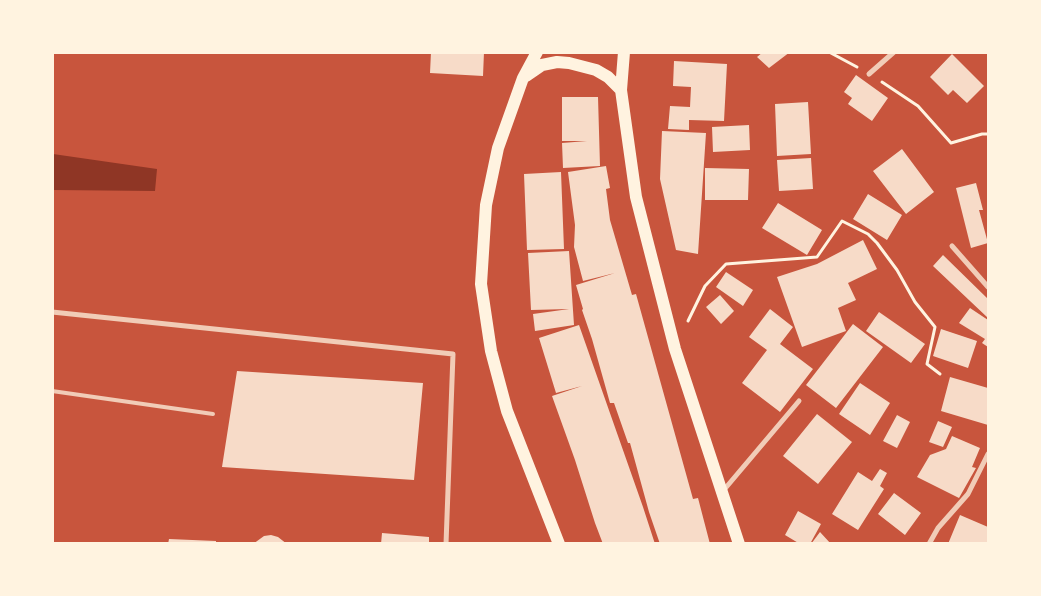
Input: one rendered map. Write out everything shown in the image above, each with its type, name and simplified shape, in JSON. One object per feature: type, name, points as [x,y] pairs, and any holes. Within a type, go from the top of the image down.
[{"type":"main road","points":[[537,52],[523,78],[498,148],[486,204],[481,284],[491,351],[507,411],[559,544]]},
{"type":"main road","points":[[624,52],[620,90],[636,197],[675,349],[739,544]]},
{"type":"main road","points":[[523,78],[542,65],[557,62],[568,63],[596,70],[608,77],[620,90]]},
{"type":"street","points":[[869,74],[894,52]]},
{"type":"street","points":[[952,246],[988,287]]},
{"type":"street","points":[[52,312],[453,354],[446,544]]},
{"type":"street","points":[[722,492],[799,401]]},
{"type":"street","points":[[929,544],[938,528],[968,494],[988,454]]},
{"type":"lane","points":[[52,391],[213,414]]},
{"type":"path","points":[[829,52],[869,74],[918,106],[951,143],[988,134]]},
{"type":"path","points":[[675,349],[705,286],[726,264],[817,257],[842,221],[868,234],[877,243],[897,270],[915,302],[935,327],[927,364],[940,374]]},
{"type":"shaded area","points":[[53,154],[157,169],[155,191],[53,190]]},
{"type":"building","points":[[431,52],[484,52],[483,76],[430,73]]},
{"type":"building","points":[[763,52],[790,52],[769,68],[757,57]]},
{"type":"building","points":[[952,54],[984,86],[967,103],[953,90],[948,95],[930,77]]},
{"type":"building","points":[[674,61],[727,64],[724,121],[689,120],[689,130],[668,129],[670,106],[690,107],[691,87],[673,86]]},
{"type":"building","points":[[856,75],[888,98],[872,121],[848,104],[852,98],[844,92]]},
{"type":"building","points":[[562,97],[598,97],[600,166],[563,168],[562,143],[587,141],[562,141]]},
{"type":"building","points":[[808,102],[811,154],[777,156],[775,104]]},
{"type":"building","points":[[749,125],[750,150],[713,152],[712,127]]},
{"type":"building","points":[[662,131],[706,133],[698,254],[676,250],[660,179]]},
{"type":"building","points":[[902,149],[934,192],[906,214],[873,171]]},
{"type":"building","points":[[811,158],[813,189],[779,191],[777,160]]},
{"type":"building","points":[[606,166],[610,188],[606,189],[610,220],[632,295],[636,294],[693,499],[698,498],[710,544],[660,544],[630,443],[628,443],[614,403],[610,403],[582,310],[576,285],[615,273],[583,281],[574,247],[575,225],[568,172]]},
{"type":"building","points":[[705,168],[749,169],[748,200],[705,200]]},
{"type":"building","points":[[561,172],[564,249],[527,250],[524,174]]},
{"type":"building","points":[[976,183],[983,210],[979,210],[988,243],[971,248],[956,188]]},
{"type":"building","points":[[868,194],[902,215],[887,240],[853,219]]},
{"type":"building","points":[[778,203],[822,230],[807,255],[762,228]]},
{"type":"building","points":[[863,240],[877,269],[848,283],[856,300],[838,308],[846,331],[802,347],[777,277],[817,264]]},
{"type":"building","points":[[569,251],[574,325],[535,331],[533,314],[569,309],[531,310],[528,253]]},
{"type":"building","points":[[943,255],[988,299],[988,318],[933,266]]},
{"type":"building","points":[[726,272],[753,290],[743,306],[716,287]]},
{"type":"building","points":[[720,295],[734,311],[721,324],[706,307]]},
{"type":"building","points":[[970,308],[988,320],[988,347],[982,343],[985,339],[959,323]]},
{"type":"building","points":[[770,309],[793,327],[780,344],[813,369],[780,412],[742,383],[767,350],[749,337]]},
{"type":"building","points":[[879,312],[925,344],[911,363],[866,331]]},
{"type":"building","points":[[853,324],[883,347],[836,408],[806,385]]},
{"type":"building","points":[[579,325],[655,544],[603,544],[595,523],[552,396],[582,386],[556,393],[539,338]]},
{"type":"building","points":[[941,329],[977,341],[968,368],[933,356]]},
{"type":"building","points":[[237,371],[423,383],[414,480],[222,467]]},
{"type":"building","points":[[950,377],[988,388],[988,425],[941,411]]},
{"type":"building","points":[[860,383],[890,403],[870,435],[839,414]]},
{"type":"building","points":[[817,414],[852,442],[818,484],[783,456]]},
{"type":"building","points":[[897,415],[910,422],[897,448],[883,441]]},
{"type":"building","points":[[938,421],[952,427],[943,447],[929,442]]},
{"type":"building","points":[[952,436],[980,448],[972,467],[976,468],[959,498],[917,477],[930,455],[946,449]]},
{"type":"building","points":[[880,469],[887,473],[880,486],[884,489],[858,530],[832,514],[858,472],[872,481]]},
{"type":"building","points":[[894,493],[921,513],[905,535],[878,514]]},
{"type":"building","points":[[798,511],[821,524],[810,544],[800,544],[785,535]]},
{"type":"building","points":[[960,515],[988,527],[988,544],[948,544]]},
{"type":"building","points":[[820,532],[831,544],[811,544]]},
{"type":"building","points":[[382,533],[429,537],[429,544],[381,544]]},
{"type":"building","points":[[264,536],[278,537],[287,544],[253,544]]},
{"type":"building","points":[[169,539],[216,541],[216,544],[168,544]]}]
